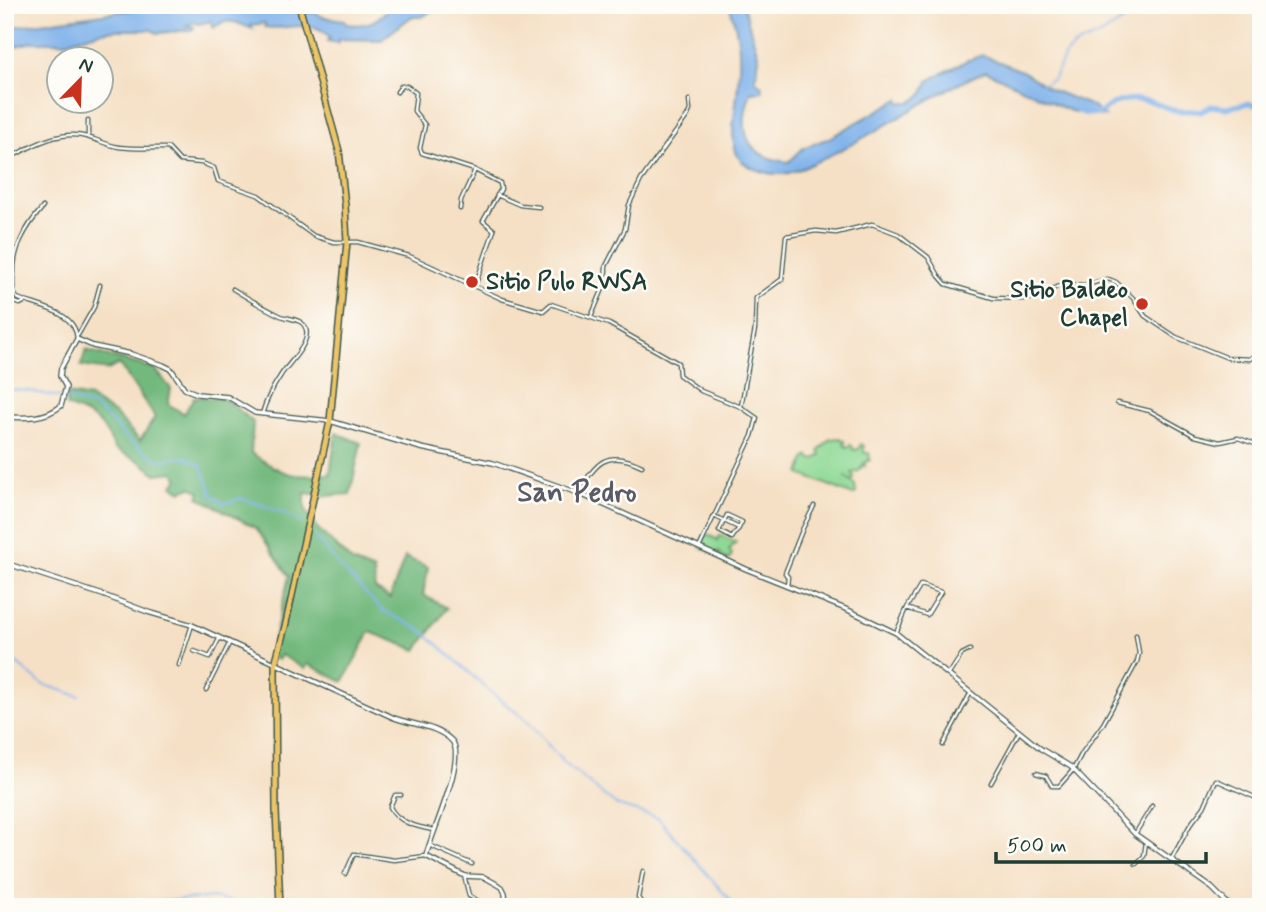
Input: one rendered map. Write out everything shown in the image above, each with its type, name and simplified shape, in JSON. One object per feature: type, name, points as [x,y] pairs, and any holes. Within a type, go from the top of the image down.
[{"type":"main road","points":[[280,907],[275,664],[330,421],[346,242],[345,205],[338,151],[299,5]]},
{"type":"street","points":[[397,92],[401,86],[407,86],[416,93],[414,111],[425,125],[420,148],[422,153],[475,170],[502,186],[483,221],[494,230],[475,286]]},
{"type":"street","points":[[591,317],[605,284],[606,266],[625,229],[629,205],[641,180],[688,115],[689,100]]},
{"type":"street","points":[[88,121],[88,137]]},
{"type":"street","points":[[15,155],[42,141],[70,136],[88,137],[104,145],[120,147],[168,148],[180,161],[202,163],[214,169],[218,181],[258,195],[314,236],[358,242],[409,256],[509,302],[543,312],[551,304],[591,317],[627,333],[678,363],[679,375],[701,391],[741,407],[757,418],[699,548]]},
{"type":"street","points":[[460,209],[461,200],[475,170]]},
{"type":"street","points":[[497,195],[520,205],[539,207]]},
{"type":"street","points":[[43,207],[24,230],[16,248],[12,267],[15,297],[66,317],[77,337],[163,365],[171,369],[185,389],[198,394],[228,397],[252,412],[330,421],[421,448],[492,463],[578,493],[896,633],[1019,732],[1073,770],[1135,834],[1212,888],[1231,907]]},
{"type":"street","points":[[741,407],[755,329],[754,303],[761,292],[782,279],[786,236],[816,231],[836,233],[863,224],[872,224],[898,234],[928,257],[939,276],[955,288],[993,298],[1020,300],[1029,299],[1064,284],[1086,285],[1107,279],[1116,282],[1137,302],[1145,316],[1183,341],[1239,360],[1250,359],[1261,348]]},
{"type":"street","points":[[5,417],[30,418],[47,414],[56,410],[62,402],[66,387],[60,376],[61,368],[93,307],[100,285]]},
{"type":"street","points":[[233,289],[279,315],[298,321],[306,330],[304,341],[270,393],[262,414]]},
{"type":"street","points":[[5,299],[20,304],[24,302]]},
{"type":"street","points":[[1117,403],[1150,411],[1195,436],[1220,442],[1238,438],[1261,446]]},
{"type":"street","points":[[578,493],[593,469],[612,457],[642,466]]},
{"type":"street","points":[[787,585],[788,577],[785,573],[814,506]]},
{"type":"street","points":[[728,514],[742,522],[739,528],[732,538],[720,533],[728,514]]},
{"type":"street","points":[[714,516],[739,528]]},
{"type":"street","points":[[5,563],[192,625],[404,722],[427,727],[453,742],[456,758],[426,856]]},
{"type":"street","points":[[896,633],[907,608],[921,585],[941,592],[927,615],[907,608]]},
{"type":"street","points":[[179,665],[192,625]]},
{"type":"street","points":[[1036,773],[1045,775],[1052,786],[1056,787],[1063,783],[1073,770],[1103,724],[1137,662],[1139,653],[1136,635]]},
{"type":"street","points":[[194,651],[210,657],[219,639]]},
{"type":"street","points":[[205,690],[229,644]]},
{"type":"street","points":[[948,674],[962,654],[970,650]]},
{"type":"street","points":[[943,745],[971,694]]},
{"type":"street","points":[[991,783],[1019,732]]},
{"type":"street","points":[[1257,749],[1261,753]]},
{"type":"street","points":[[1172,858],[1190,825],[1205,807],[1216,780],[1261,800]]},
{"type":"street","points":[[401,794],[395,795],[390,806],[393,813],[411,824],[433,830]]},
{"type":"street","points":[[1135,834],[1152,806]]},
{"type":"street","points":[[1136,864],[1144,856],[1146,842]]},
{"type":"street","points":[[429,845],[472,864]]},
{"type":"street","points":[[345,874],[354,854],[394,860],[426,856],[464,875],[484,877],[502,887],[505,906],[482,903],[469,896],[464,875]]},
{"type":"street","points":[[643,871],[638,898],[645,907]]},
{"type":"green space","points":[[86,350],[155,369],[171,389],[168,404],[184,414],[194,397],[225,399],[253,422],[251,453],[288,473],[305,476],[330,474],[336,433],[361,443],[350,494],[325,496],[305,493],[305,508],[314,525],[352,562],[374,571],[375,589],[390,598],[405,557],[428,567],[423,595],[447,608],[417,650],[370,632],[343,682],[308,664],[305,669],[281,655],[278,660],[270,656],[289,576],[256,528],[198,497],[200,492],[191,487],[182,491],[173,486],[178,478],[174,472],[156,474],[141,462],[115,449],[96,421],[66,406],[68,394],[90,398],[116,415],[140,441],[155,417],[119,364],[108,370],[81,366]]},
{"type":"green space","points":[[840,438],[845,442],[844,445],[851,445],[854,450],[859,449],[861,444],[864,446],[864,453],[869,453],[870,460],[864,463],[865,466],[859,471],[852,473],[852,481],[845,477],[855,485],[856,493],[853,495],[800,474],[805,459],[809,456],[810,459],[815,459],[821,455],[819,451],[830,439]]},
{"type":"green space","points":[[706,534],[718,540],[720,535],[736,542],[729,550],[732,554],[729,560],[719,556],[721,553],[718,551],[716,554],[700,547]]},
{"type":"water","points":[[139,5],[147,8],[267,5],[288,11],[316,13],[323,17],[344,20],[346,24],[360,25],[372,22],[392,5],[441,5],[422,17],[411,17],[381,40],[338,39],[338,43],[328,41],[330,37],[323,31],[308,26],[274,28],[265,27],[265,23],[251,25],[253,29],[228,22],[213,28],[212,21],[186,25],[194,27],[192,30],[158,33],[151,30],[116,30],[66,42],[32,42],[5,49],[5,28],[138,9]]},
{"type":"water","points":[[729,5],[743,5],[759,58],[755,80],[763,91],[751,92],[745,130],[754,148],[774,159],[789,162],[803,148],[829,138],[899,99],[900,102],[915,100],[922,94],[928,81],[983,55],[1024,72],[1052,90],[1092,106],[1104,116],[1070,111],[986,71],[807,166],[782,174],[762,171],[743,162],[734,145],[739,59],[736,28]]},
{"type":"waterway","points":[[1042,85],[1054,78],[1065,55],[1074,46],[1102,34],[1138,12],[1158,11],[1162,5]]},
{"type":"waterway","points":[[1078,111],[1085,114],[1101,113],[1118,102],[1131,100],[1152,102],[1179,111],[1201,112],[1211,106],[1226,108],[1249,103],[1261,108]]},
{"type":"waterway","points":[[5,389],[73,400],[97,408],[131,442],[158,460],[185,457],[201,465],[212,494],[224,504],[241,498],[287,514],[301,523]]},
{"type":"waterway","points":[[315,537],[382,610],[423,631],[526,720],[564,763],[616,805],[658,818],[736,907]]},
{"type":"waterway","points":[[5,654],[42,684],[79,696]]},
{"type":"waterway","points":[[290,896],[334,901],[345,907]]},
{"type":"waterway","points":[[115,907],[127,903],[212,898],[253,905],[272,898]]},
{"type":"waterway","points":[[5,904],[11,907]]},
{"type":"place","name":"Sitio Pulo RWSA","points":[[472,282]]},
{"type":"place","name":"Sitio Baldeo Chapel","points":[[1142,304]]},
{"type":"district","name":"San Pedro","points":[[577,493]]}]
